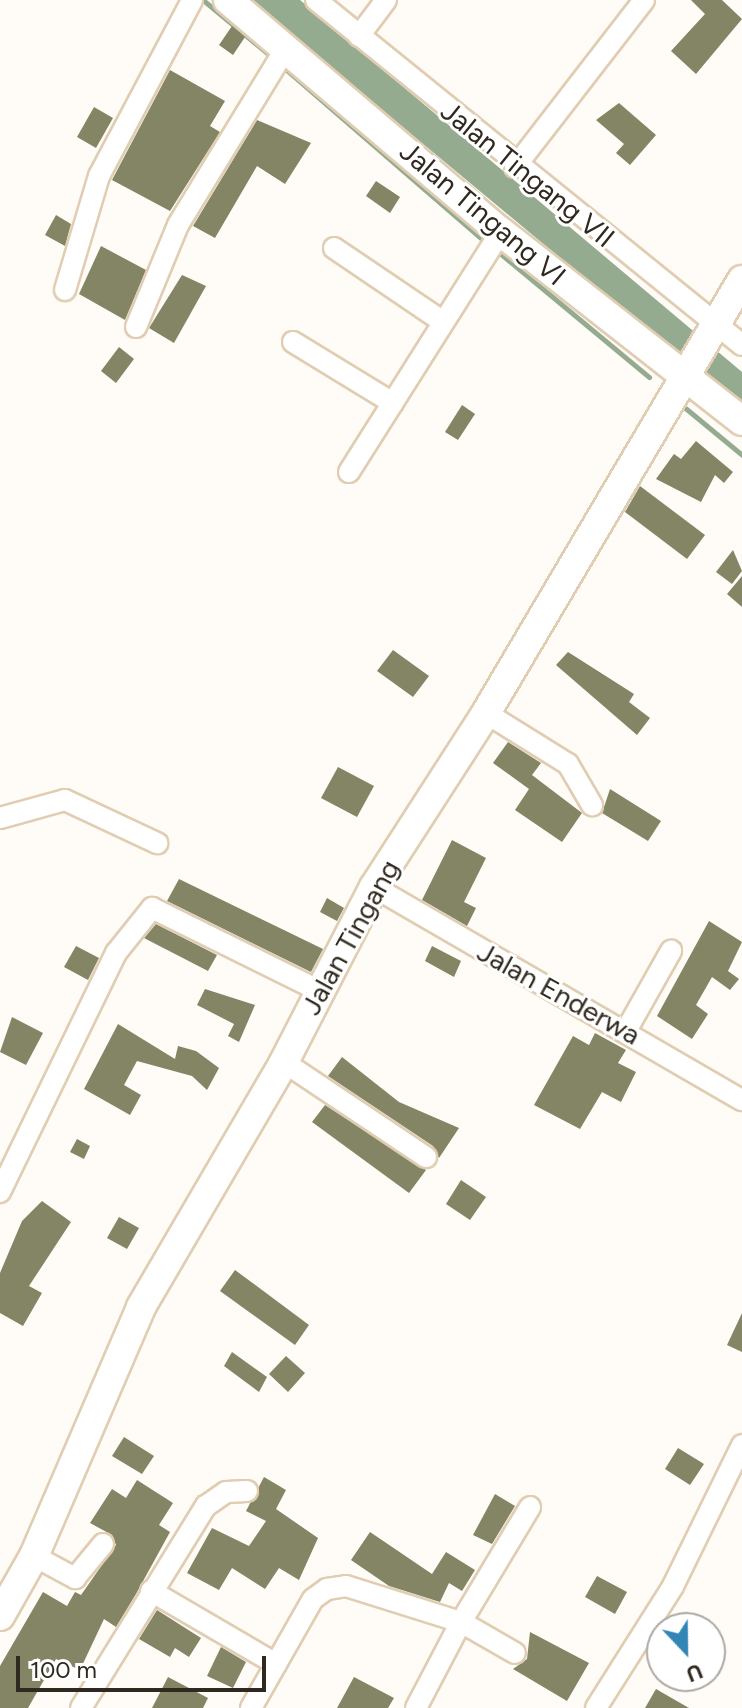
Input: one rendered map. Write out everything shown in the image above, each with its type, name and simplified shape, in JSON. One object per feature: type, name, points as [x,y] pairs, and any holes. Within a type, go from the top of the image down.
[{"type":"main road","name":"Jalan Tingang VI","points":[[228,0],[501,232],[689,370],[742,421]]},
{"type":"main road","name":"Jalan Tingang","points":[[0,1616],[34,1556],[141,1307],[284,1062],[318,990],[374,887],[486,713],[742,280]]},
{"type":"street","points":[[65,290],[99,176],[192,0]]},
{"type":"street","name":"Jalan Tingang VII","points":[[316,0],[712,332],[742,345]]},
{"type":"street","points":[[359,36],[386,0]]},
{"type":"street","points":[[515,167],[644,0]]},
{"type":"street","points":[[136,327],[178,225],[286,48]]},
{"type":"street","points":[[349,472],[501,232]]},
{"type":"street","points":[[334,248],[442,321]]},
{"type":"street","points":[[293,342],[393,403]]},
{"type":"street","points":[[486,713],[568,764],[592,805]]},
{"type":"street","points":[[0,818],[65,800],[157,843]]},
{"type":"street","name":"Jalan Enderwa","points":[[374,887],[627,1029],[742,1100]]},
{"type":"street","points":[[0,1192],[116,953],[144,914],[163,908],[318,990]]},
{"type":"street","points":[[627,1029],[671,951]]},
{"type":"street","points":[[284,1062],[426,1157]]},
{"type":"street","points":[[596,1708],[673,1586],[742,1445]]},
{"type":"street","points":[[81,1708],[206,1506],[226,1492],[247,1491]]},
{"type":"street","points":[[416,1708],[461,1622],[530,1507]]},
{"type":"street","points":[[34,1556],[75,1578],[103,1544]]},
{"type":"street","points":[[251,1708],[313,1599],[327,1589],[346,1586],[461,1622],[515,1653]]},
{"type":"street","points":[[151,1591],[276,1664]]},
{"type":"shaded area","points":[[250,0],[300,0],[742,372],[742,409]]},
{"type":"building","points":[[691,0],[722,0],[742,19],[696,74],[671,51],[705,14]]},
{"type":"building","points":[[232,26],[245,37],[233,55],[219,45]]},
{"type":"building","points":[[170,70],[225,101],[210,126],[220,132],[170,211],[112,180]]},
{"type":"building","points":[[619,103],[656,135],[630,165],[616,153],[624,144],[596,120]]},
{"type":"building","points":[[94,107],[113,118],[96,148],[77,137]]},
{"type":"building","points":[[257,120],[311,143],[285,184],[257,166],[215,238],[193,226]]},
{"type":"building","points":[[376,181],[400,197],[390,213],[366,196]]},
{"type":"building","points":[[56,215],[71,224],[65,246],[45,235]]},
{"type":"building","points":[[101,246],[146,270],[125,320],[79,294]]},
{"type":"building","points":[[182,275],[206,286],[174,343],[149,328]]},
{"type":"building","points":[[119,347],[134,359],[116,383],[101,371]]},
{"type":"building","points":[[462,405],[475,414],[458,440],[445,432]]},
{"type":"building","points":[[696,441],[733,472],[724,483],[715,475],[701,502],[656,479],[674,454],[681,459]]},
{"type":"building","points":[[640,486],[705,535],[687,559],[625,512]]},
{"type":"building","points":[[733,550],[742,571],[732,584],[716,572]]},
{"type":"building","points":[[742,576],[742,607],[727,594]]},
{"type":"building","points":[[393,650],[429,676],[413,697],[377,671]]},
{"type":"building","points":[[568,652],[634,694],[629,702],[650,718],[637,735],[556,665]]},
{"type":"building","points":[[508,742],[541,763],[532,775],[582,813],[562,842],[515,810],[529,789],[493,763]]},
{"type":"building","points":[[338,767],[374,786],[357,817],[321,798]]},
{"type":"building","points":[[610,789],[661,821],[648,841],[602,813]]},
{"type":"building","points":[[452,840],[486,858],[464,902],[476,908],[467,926],[422,900]]},
{"type":"building","points":[[179,879],[323,949],[311,972],[167,901]]},
{"type":"building","points":[[327,898],[344,908],[337,921],[320,912]]},
{"type":"building","points":[[709,921],[742,942],[728,971],[739,979],[730,990],[712,977],[696,1005],[708,1014],[692,1039],[657,1016]]},
{"type":"building","points":[[156,924],[217,955],[208,971],[144,938]]},
{"type":"building","points":[[76,946],[99,958],[88,980],[64,967]]},
{"type":"building","points":[[432,946],[461,961],[454,977],[425,961]]},
{"type":"building","points":[[205,989],[255,1005],[239,1042],[228,1036],[234,1024],[197,1005]]},
{"type":"building","points":[[12,1017],[43,1033],[26,1065],[0,1052]]},
{"type":"building","points":[[118,1024],[175,1059],[178,1046],[196,1051],[219,1068],[207,1090],[192,1076],[137,1061],[124,1085],[141,1095],[130,1115],[84,1089]]},
{"type":"building","points":[[595,1033],[626,1050],[618,1063],[636,1072],[621,1102],[602,1092],[580,1129],[534,1105],[573,1036],[589,1045]]},
{"type":"building","points":[[342,1057],[399,1102],[459,1128],[439,1158],[433,1146],[328,1076]]},
{"type":"building","points":[[325,1105],[426,1170],[409,1193],[312,1122]]},
{"type":"building","points":[[77,1139],[90,1146],[84,1159],[70,1152]]},
{"type":"building","points":[[461,1180],[486,1197],[470,1220],[446,1204]]},
{"type":"building","points":[[42,1201],[71,1222],[29,1286],[42,1293],[23,1326],[0,1313],[0,1273],[22,1221]]},
{"type":"building","points":[[119,1217],[139,1228],[127,1249],[107,1238]]},
{"type":"building","points":[[235,1270],[309,1325],[295,1345],[220,1291]]},
{"type":"building","points":[[742,1313],[742,1352],[727,1345]]},
{"type":"building","points":[[232,1352],[267,1377],[259,1392],[224,1366]]},
{"type":"building","points":[[286,1356],[305,1373],[288,1392],[269,1374]]},
{"type":"building","points":[[124,1437],[154,1456],[142,1474],[112,1456]]},
{"type":"building","points":[[678,1448],[704,1464],[690,1485],[665,1469]]},
{"type":"building","points":[[264,1477],[286,1490],[276,1509],[318,1538],[299,1580],[279,1568],[265,1589],[232,1568],[219,1590],[187,1573],[212,1528],[249,1546],[266,1521],[246,1511]]},
{"type":"building","points":[[137,1480],[173,1503],[159,1525],[170,1532],[136,1594],[116,1627],[104,1619],[80,1670],[56,1659],[28,1708],[0,1708],[0,1666],[43,1592],[67,1606],[75,1592],[81,1595],[116,1545],[112,1535],[90,1523],[112,1489],[126,1498]]},
{"type":"building","points":[[495,1494],[515,1506],[492,1544],[473,1535]]},
{"type":"building","points":[[370,1532],[432,1574],[446,1552],[475,1570],[462,1591],[449,1583],[440,1602],[389,1586],[351,1560]]},
{"type":"building","points":[[597,1576],[627,1592],[615,1614],[585,1597]]},
{"type":"building","points":[[157,1610],[201,1638],[189,1657],[175,1648],[170,1657],[139,1639]]},
{"type":"building","points":[[530,1632],[589,1663],[567,1701],[513,1669],[527,1659]]},
{"type":"building","points":[[221,1647],[246,1662],[233,1688],[207,1676]]},
{"type":"building","points":[[168,1677],[208,1698],[203,1708],[152,1708]]},
{"type":"building","points":[[354,1677],[394,1698],[388,1708],[337,1708]]},
{"type":"building","points":[[654,1692],[661,1692],[689,1708],[645,1708]]},
{"type":"waterway","points":[[203,0],[273,58]]},
{"type":"waterway","points":[[281,65],[488,244]]},
{"type":"waterway","points":[[496,250],[649,377]]},
{"type":"waterway","points":[[678,402],[742,455]]}]
